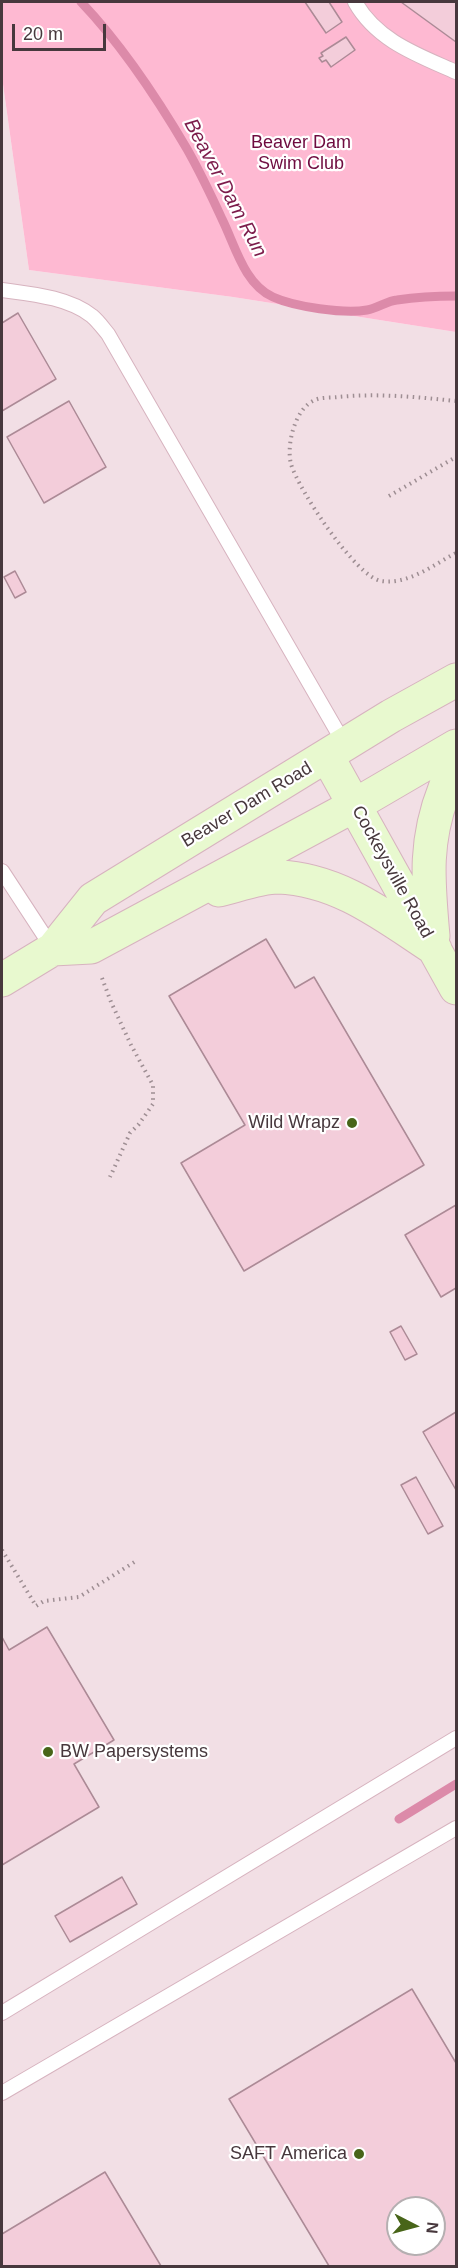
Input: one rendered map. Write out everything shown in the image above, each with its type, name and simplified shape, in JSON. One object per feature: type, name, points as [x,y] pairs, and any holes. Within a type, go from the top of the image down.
[{"type":"main road","name":"Beaver Dam Road","points":[[2,980],[53,949],[93,899],[336,750],[456,680]]},
{"type":"main road","name":"Beaver Dam Road","points":[[53,949],[91,947],[355,805],[456,746]]},
{"type":"main road","name":"Cockeysville Road","points":[[336,750],[355,805],[456,988]]},
{"type":"main road","points":[[435,949],[428,876],[429,849],[434,820],[456,763]]},
{"type":"main road","points":[[174,901],[276,877],[305,880],[346,893],[435,949]]},
{"type":"lane","points":[[355,2],[394,44],[456,72]]},
{"type":"lane","points":[[2,290],[72,304],[93,317],[108,334],[336,750]]},
{"type":"lane","points":[[2,871],[53,949]]},
{"type":"lane","points":[[2,2013],[456,1738]]},
{"type":"lane","points":[[2,2093],[456,1828]]},
{"type":"path","points":[[456,401],[401,395],[350,396],[314,400],[299,415],[289,440],[291,464],[314,507],[346,553],[366,574],[378,581],[391,582],[408,579],[456,553]]},
{"type":"path","points":[[389,496],[456,458]]},
{"type":"path","points":[[100,971],[111,1002],[153,1085],[153,1104],[139,1124],[130,1132],[110,1178]]},
{"type":"path","points":[[2,1550],[36,1606],[44,1601],[79,1597],[136,1561]]},
{"type":"shaded area","points":[[2,77],[29,270],[233,297],[456,332],[456,2266],[2,2266]]},
{"type":"green space","name":"Beaver Dam Swim Club","points":[[2,2],[456,2],[456,332],[233,297],[29,270],[2,77]]},
{"type":"building","points":[[305,2],[329,2],[342,22],[326,33]]},
{"type":"building","points":[[401,2],[456,2],[456,42]]},
{"type":"building","points":[[346,37],[355,50],[331,67],[326,60],[322,62],[319,58],[323,56],[321,53]]},
{"type":"building","points":[[18,313],[56,379],[2,411],[2,323]]},
{"type":"building","points":[[69,401],[106,467],[44,503],[7,437]]},
{"type":"building","points":[[15,571],[26,592],[15,598],[4,577]]},
{"type":"building","points":[[266,939],[295,988],[314,977],[424,1165],[244,1271],[181,1163],[245,1125],[169,996]]},
{"type":"building","points":[[456,1205],[456,1288],[441,1297],[405,1235]]},
{"type":"building","points":[[401,1326],[417,1354],[405,1360],[390,1332]]},
{"type":"building","points":[[456,1412],[456,1490],[423,1432]]},
{"type":"building","points":[[416,1477],[443,1526],[428,1534],[401,1485]]},
{"type":"building","name":"BW Papersystems","points":[[47,1627],[114,1740],[74,1764],[99,1807],[2,1865],[2,1637],[9,1650]]},
{"type":"building","points":[[122,1877],[137,1904],[70,1942],[55,1916]]},
{"type":"building","name":"SAFT America","points":[[412,1989],[456,2063],[456,2266],[329,2266],[229,2099]]},
{"type":"building","points":[[105,2172],[161,2266],[2,2266],[2,2234]]},
{"type":"waterway","name":"Beaver Dam Run","points":[[81,2],[125,54],[164,111],[201,175],[242,263],[263,291],[282,301],[294,304],[346,311],[367,310],[404,299],[456,296]]},
{"type":"waterway","points":[[399,1819],[456,1784]]},
{"type":"place","name":"Wild Wrapz","points":[[352,1123]]},
{"type":"place","name":"BW Papersystems","points":[[48,1752]]},
{"type":"place","name":"SAFT America","points":[[359,2154]]}]
